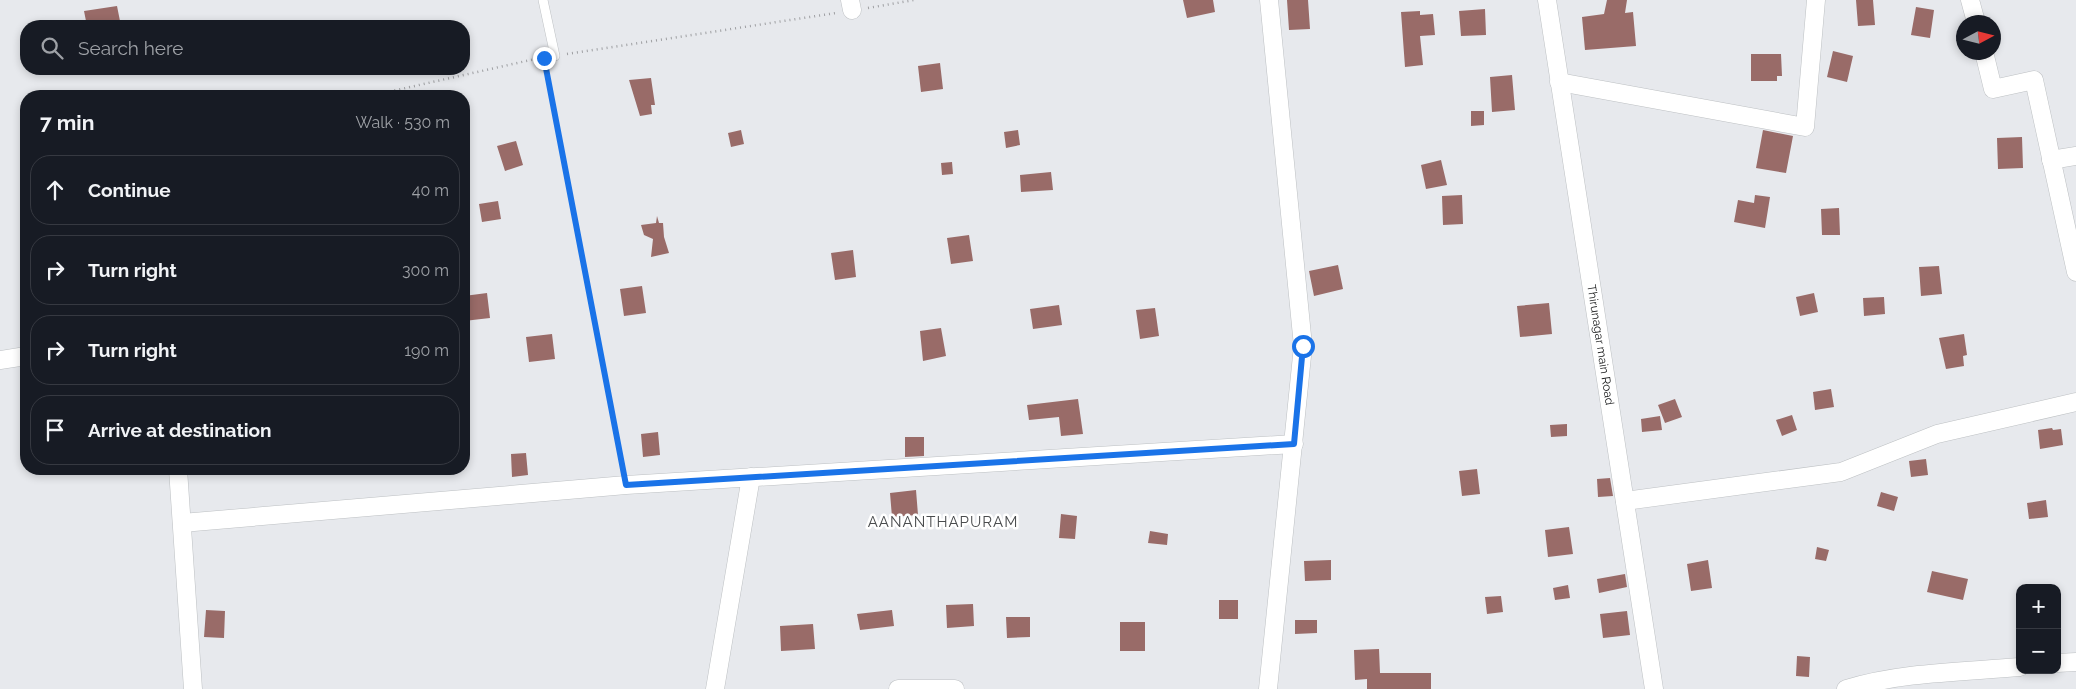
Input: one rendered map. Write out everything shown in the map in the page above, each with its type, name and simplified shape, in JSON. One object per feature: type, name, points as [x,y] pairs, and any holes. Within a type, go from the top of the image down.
[{"type":"street","points":[[1268,689],[1303,346],[1269,0]]},
{"type":"street","name":"Thirunagar main Road","points":[[1546,0],[1654,689]]},
{"type":"street","points":[[1559,82],[1805,127],[1816,0]]},
{"type":"street","points":[[1970,0],[1974,15]]},
{"type":"street","points":[[1986,60],[1994,89],[2034,80],[2076,272]]},
{"type":"street","points":[[2052,160],[2076,156]]},
{"type":"street","points":[[0,360],[20,357]]},
{"type":"street","points":[[1625,500],[1841,472],[1937,434],[2076,402]]},
{"type":"street","points":[[182,523],[626,485],[1294,444]]},
{"type":"street","points":[[178,475],[193,689]]},
{"type":"street","points":[[715,689],[751,477]]},
{"type":"street","points":[[2061,664],[2076,662]]},
{"type":"street","points":[[1846,689],[1868,682],[1907,676],[2016,667]]},
{"type":"street","points":[[898,689],[955,689]]},
{"type":"lane","points":[[543,0],[555,56]]},
{"type":"path","points":[[470,74],[555,56],[851,5],[914,0]]},
{"type":"path","points":[[544,58],[626,485]]},
{"type":"path","points":[[397,90],[466,75]]},
{"type":"building","points":[[1183,0],[1213,0],[1215,12],[1187,18]]},
{"type":"building","points":[[1287,0],[1308,0],[1310,29],[1289,30]]},
{"type":"building","points":[[1607,0],[1627,0],[1625,13],[1633,12],[1636,46],[1585,50],[1582,17],[1604,14]]},
{"type":"building","points":[[1856,0],[1873,0],[1875,25],[1858,26]]},
{"type":"building","points":[[117,6],[120,20],[86,20],[84,11]]},
{"type":"building","points":[[1916,7],[1934,10],[1930,38],[1911,35]]},
{"type":"building","points":[[1485,9],[1486,35],[1461,36],[1459,11]]},
{"type":"building","points":[[1420,11],[1420,15],[1433,14],[1435,35],[1420,36],[1423,65],[1405,67],[1401,12]]},
{"type":"building","points":[[1833,51],[1853,56],[1847,82],[1827,77]]},
{"type":"building","points":[[1751,54],[1781,54],[1782,76],[1777,76],[1777,81],[1751,81]]},
{"type":"building","points":[[940,63],[943,89],[921,92],[918,66]]},
{"type":"building","points":[[1512,75],[1515,110],[1492,112],[1490,77]]},
{"type":"building","points":[[651,78],[655,105],[651,105],[652,114],[640,116],[629,80]]},
{"type":"building","points":[[1471,111],[1484,111],[1484,125],[1471,126]]},
{"type":"building","points":[[741,130],[744,144],[731,147],[728,133]]},
{"type":"building","points":[[1018,130],[1020,145],[1006,148],[1004,132]]},
{"type":"building","points":[[1763,130],[1793,136],[1786,173],[1756,168]]},
{"type":"building","points":[[2022,137],[2023,168],[1998,169],[1997,138]]},
{"type":"building","points":[[516,141],[523,165],[505,171],[497,146]]},
{"type":"building","points":[[1441,160],[1447,185],[1426,189],[1421,165]]},
{"type":"building","points":[[952,162],[953,174],[942,175],[941,163]]},
{"type":"building","points":[[1051,172],[1053,190],[1021,192],[1020,175]]},
{"type":"building","points":[[1462,195],[1463,224],[1443,225],[1442,196]]},
{"type":"building","points":[[1755,195],[1770,197],[1765,228],[1734,222],[1738,200],[1754,203]]},
{"type":"building","points":[[498,201],[501,219],[482,222],[479,204]]},
{"type":"building","points":[[1839,208],[1840,235],[1822,235],[1821,209]]},
{"type":"building","points":[[657,216],[659,223],[663,223],[664,237],[669,253],[651,257],[653,239],[644,235],[641,225],[656,223]]},
{"type":"building","points":[[969,235],[973,261],[951,264],[947,238]]},
{"type":"building","points":[[853,250],[856,277],[835,280],[831,253]]},
{"type":"building","points":[[1338,265],[1343,289],[1314,296],[1309,271]]},
{"type":"building","points":[[1939,266],[1942,294],[1921,296],[1919,267]]},
{"type":"building","points":[[642,286],[646,313],[624,316],[620,289]]},
{"type":"building","points":[[487,293],[490,318],[470,320],[470,295]]},
{"type":"building","points":[[1814,293],[1818,312],[1800,316],[1796,297]]},
{"type":"building","points":[[1884,297],[1885,314],[1864,316],[1863,298]]},
{"type":"building","points":[[1549,303],[1552,334],[1520,337],[1517,306]]},
{"type":"building","points":[[1059,305],[1062,325],[1033,329],[1030,309]]},
{"type":"building","points":[[1155,308],[1159,336],[1140,339],[1136,310]]},
{"type":"building","points":[[941,328],[946,356],[923,361],[920,331]]},
{"type":"building","points":[[552,334],[555,359],[529,362],[526,337]]},
{"type":"building","points":[[1964,334],[1967,355],[1963,356],[1964,366],[1946,369],[1939,338]]},
{"type":"building","points":[[1831,389],[1834,407],[1815,410],[1813,392]]},
{"type":"building","points":[[1078,399],[1083,434],[1061,436],[1059,417],[1029,420],[1027,405]]},
{"type":"building","points":[[1675,399],[1682,417],[1665,423],[1658,405]]},
{"type":"building","points":[[1792,415],[1797,430],[1782,436],[1776,420]]},
{"type":"building","points":[[1660,416],[1662,430],[1642,432],[1641,419]]},
{"type":"building","points":[[1567,424],[1567,436],[1551,437],[1550,425]]},
{"type":"building","points":[[2052,428],[2053,430],[2061,429],[2063,445],[2040,449],[2038,430]]},
{"type":"building","points":[[658,432],[660,455],[643,457],[641,434]]},
{"type":"building","points":[[905,437],[924,437],[924,456],[905,457]]},
{"type":"building","points":[[526,453],[528,475],[512,477],[511,454]]},
{"type":"building","points":[[1926,459],[1928,475],[1911,477],[1909,461]]},
{"type":"building","points":[[1477,469],[1480,494],[1462,496],[1459,471]]},
{"type":"building","points":[[1610,478],[1613,496],[1598,497],[1597,479]]},
{"type":"building","points":[[916,490],[918,515],[892,517],[890,493]]},
{"type":"building","points":[[1881,492],[1898,497],[1894,511],[1877,506]]},
{"type":"building","points":[[2046,500],[2048,517],[2029,519],[2027,503]]},
{"type":"building","points":[[1061,514],[1077,516],[1075,539],[1059,538]]},
{"type":"building","points":[[1569,527],[1573,554],[1548,557],[1545,530]]},
{"type":"building","points":[[1150,531],[1168,534],[1167,545],[1148,543]]},
{"type":"building","points":[[1817,547],[1829,550],[1826,561],[1815,559]]},
{"type":"building","points":[[1331,560],[1331,580],[1305,581],[1304,561]]},
{"type":"building","points":[[1708,560],[1712,588],[1691,591],[1687,564]]},
{"type":"building","points":[[1932,571],[1968,579],[1963,600],[1927,592]]},
{"type":"building","points":[[1625,574],[1627,587],[1599,593],[1597,579]]},
{"type":"building","points":[[1568,585],[1570,598],[1555,600],[1553,588]]},
{"type":"building","points":[[1501,596],[1503,612],[1487,614],[1485,597]]},
{"type":"building","points":[[1219,600],[1238,600],[1238,619],[1219,619]]},
{"type":"building","points":[[973,604],[974,626],[947,628],[946,605]]},
{"type":"building","points":[[206,610],[225,611],[224,638],[204,637]]},
{"type":"building","points":[[892,610],[894,626],[860,630],[857,614]]},
{"type":"building","points":[[1627,611],[1630,635],[1603,638],[1600,614]]},
{"type":"building","points":[[1006,617],[1030,617],[1030,637],[1007,638]]},
{"type":"building","points":[[1295,620],[1317,620],[1317,633],[1295,634]]},
{"type":"building","points":[[1120,622],[1145,622],[1145,651],[1120,651]]},
{"type":"building","points":[[813,624],[815,649],[781,651],[780,626]]},
{"type":"building","points":[[1379,649],[1380,673],[1431,673],[1431,689],[1367,689],[1367,679],[1355,680],[1354,650]]},
{"type":"building","points":[[1797,656],[1810,657],[1809,677],[1796,676]]},
{"type":"district","name":"AANANTHAPURAM","points":[[943,522]]},
{"type":"route","points":[[544,58],[626,485],[1294,444],[1303,346]]}]
